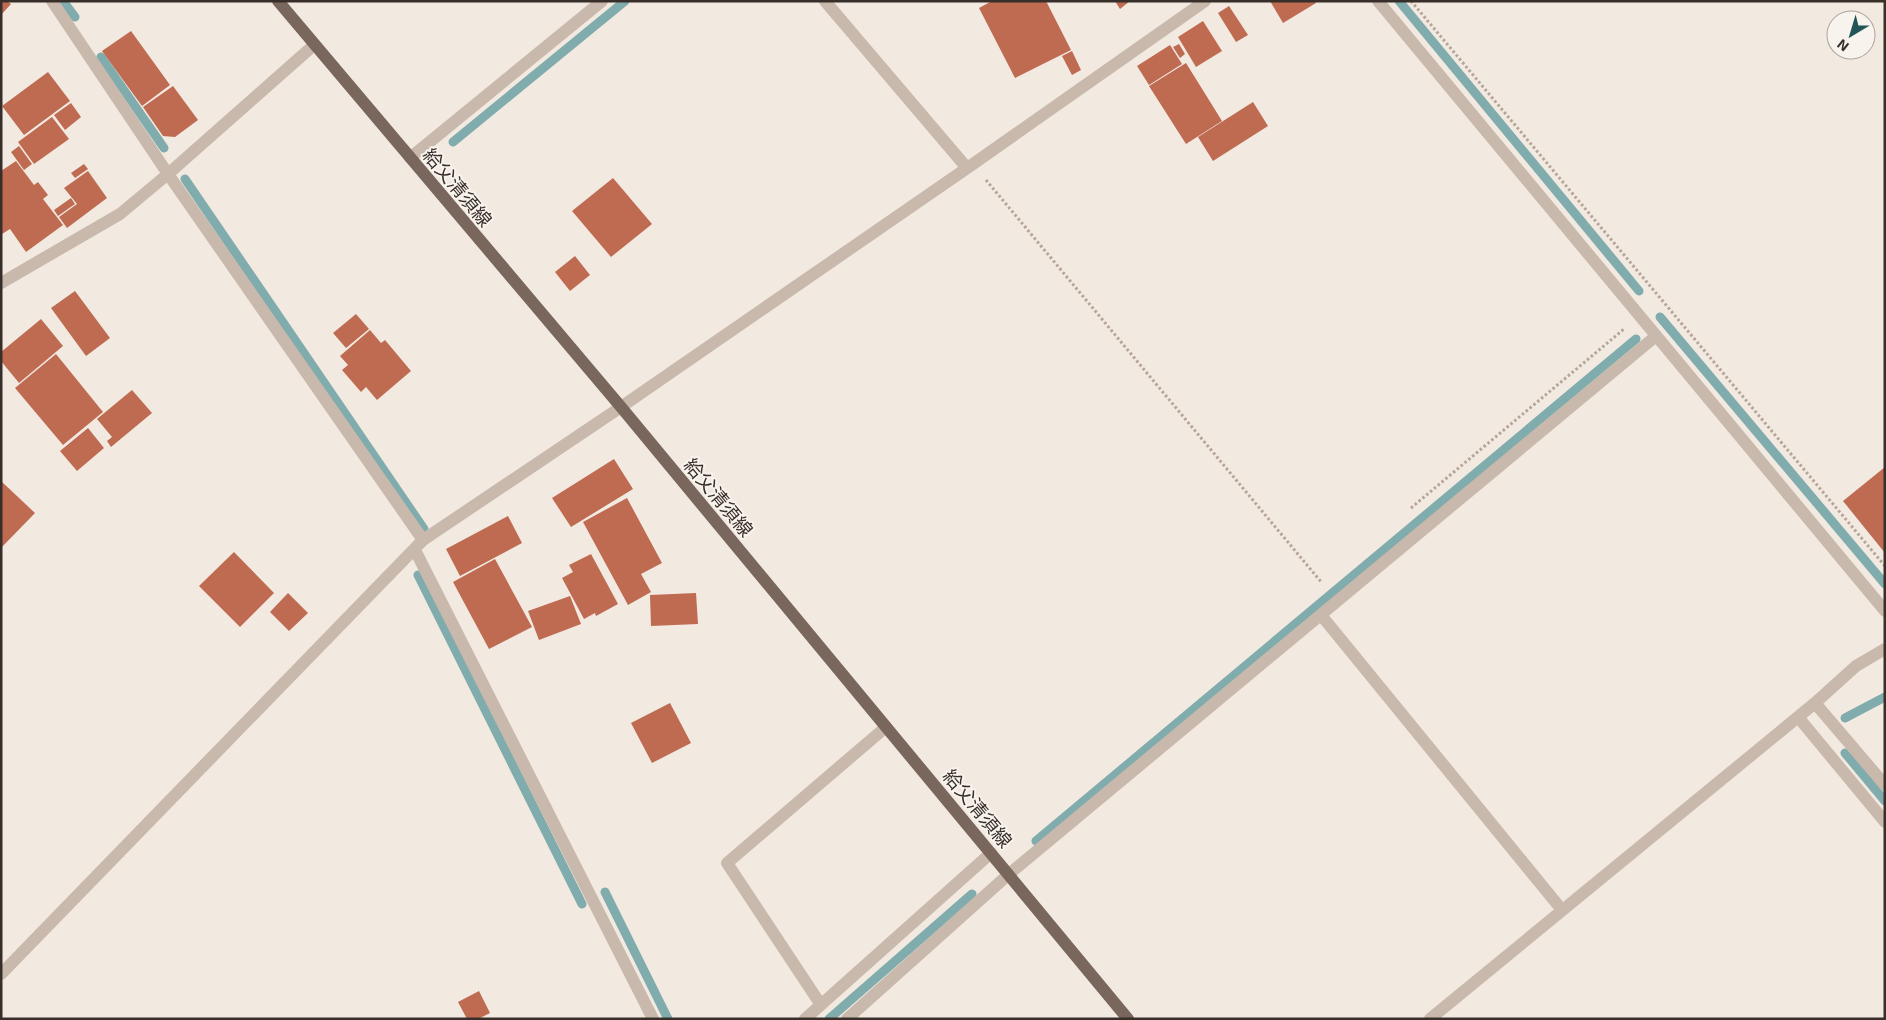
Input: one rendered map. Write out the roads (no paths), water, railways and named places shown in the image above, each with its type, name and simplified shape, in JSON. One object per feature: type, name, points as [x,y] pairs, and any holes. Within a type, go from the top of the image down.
[{"type":"main road","name":"給父清須線","points":[[278,1],[621,407],[1128,1019]]},
{"type":"street","points":[[52,1],[419,545],[653,1019]]},
{"type":"street","points":[[410,158],[602,1]]},
{"type":"street","points":[[825,1],[970,166]]},
{"type":"street","points":[[1,974],[419,545],[970,166],[1205,1]]},
{"type":"street","points":[[1378,1],[1885,611]]},
{"type":"street","points":[[1,283],[120,214],[314,45]]},
{"type":"street","points":[[847,1019],[1009,874],[1656,336]]},
{"type":"street","points":[[1321,615],[1562,910]]},
{"type":"street","points":[[1430,1019],[1815,703],[1856,666],[1885,649]]},
{"type":"street","points":[[1815,703],[1885,785]]},
{"type":"street","points":[[1798,717],[1885,822]]},
{"type":"street","points":[[821,1005],[727,863],[886,727]]},
{"type":"street","points":[[805,1019],[991,853]]},
{"type":"waterway","points":[[63,1],[75,17]]},
{"type":"waterway","points":[[453,142],[625,1]]},
{"type":"waterway","points":[[1399,1],[1639,291]]},
{"type":"waterway","points":[[101,57],[164,148]]},
{"type":"waterway","points":[[185,179],[424,529]]},
{"type":"waterway","points":[[1660,317],[1885,584]]},
{"type":"waterway","points":[[1036,841],[1636,339]]},
{"type":"waterway","points":[[418,575],[582,904]]},
{"type":"waterway","points":[[1845,718],[1885,697]]},
{"type":"waterway","points":[[1845,753],[1885,801]]},
{"type":"waterway","points":[[605,892],[668,1019]]},
{"type":"waterway","points":[[829,1019],[972,894]]}]
